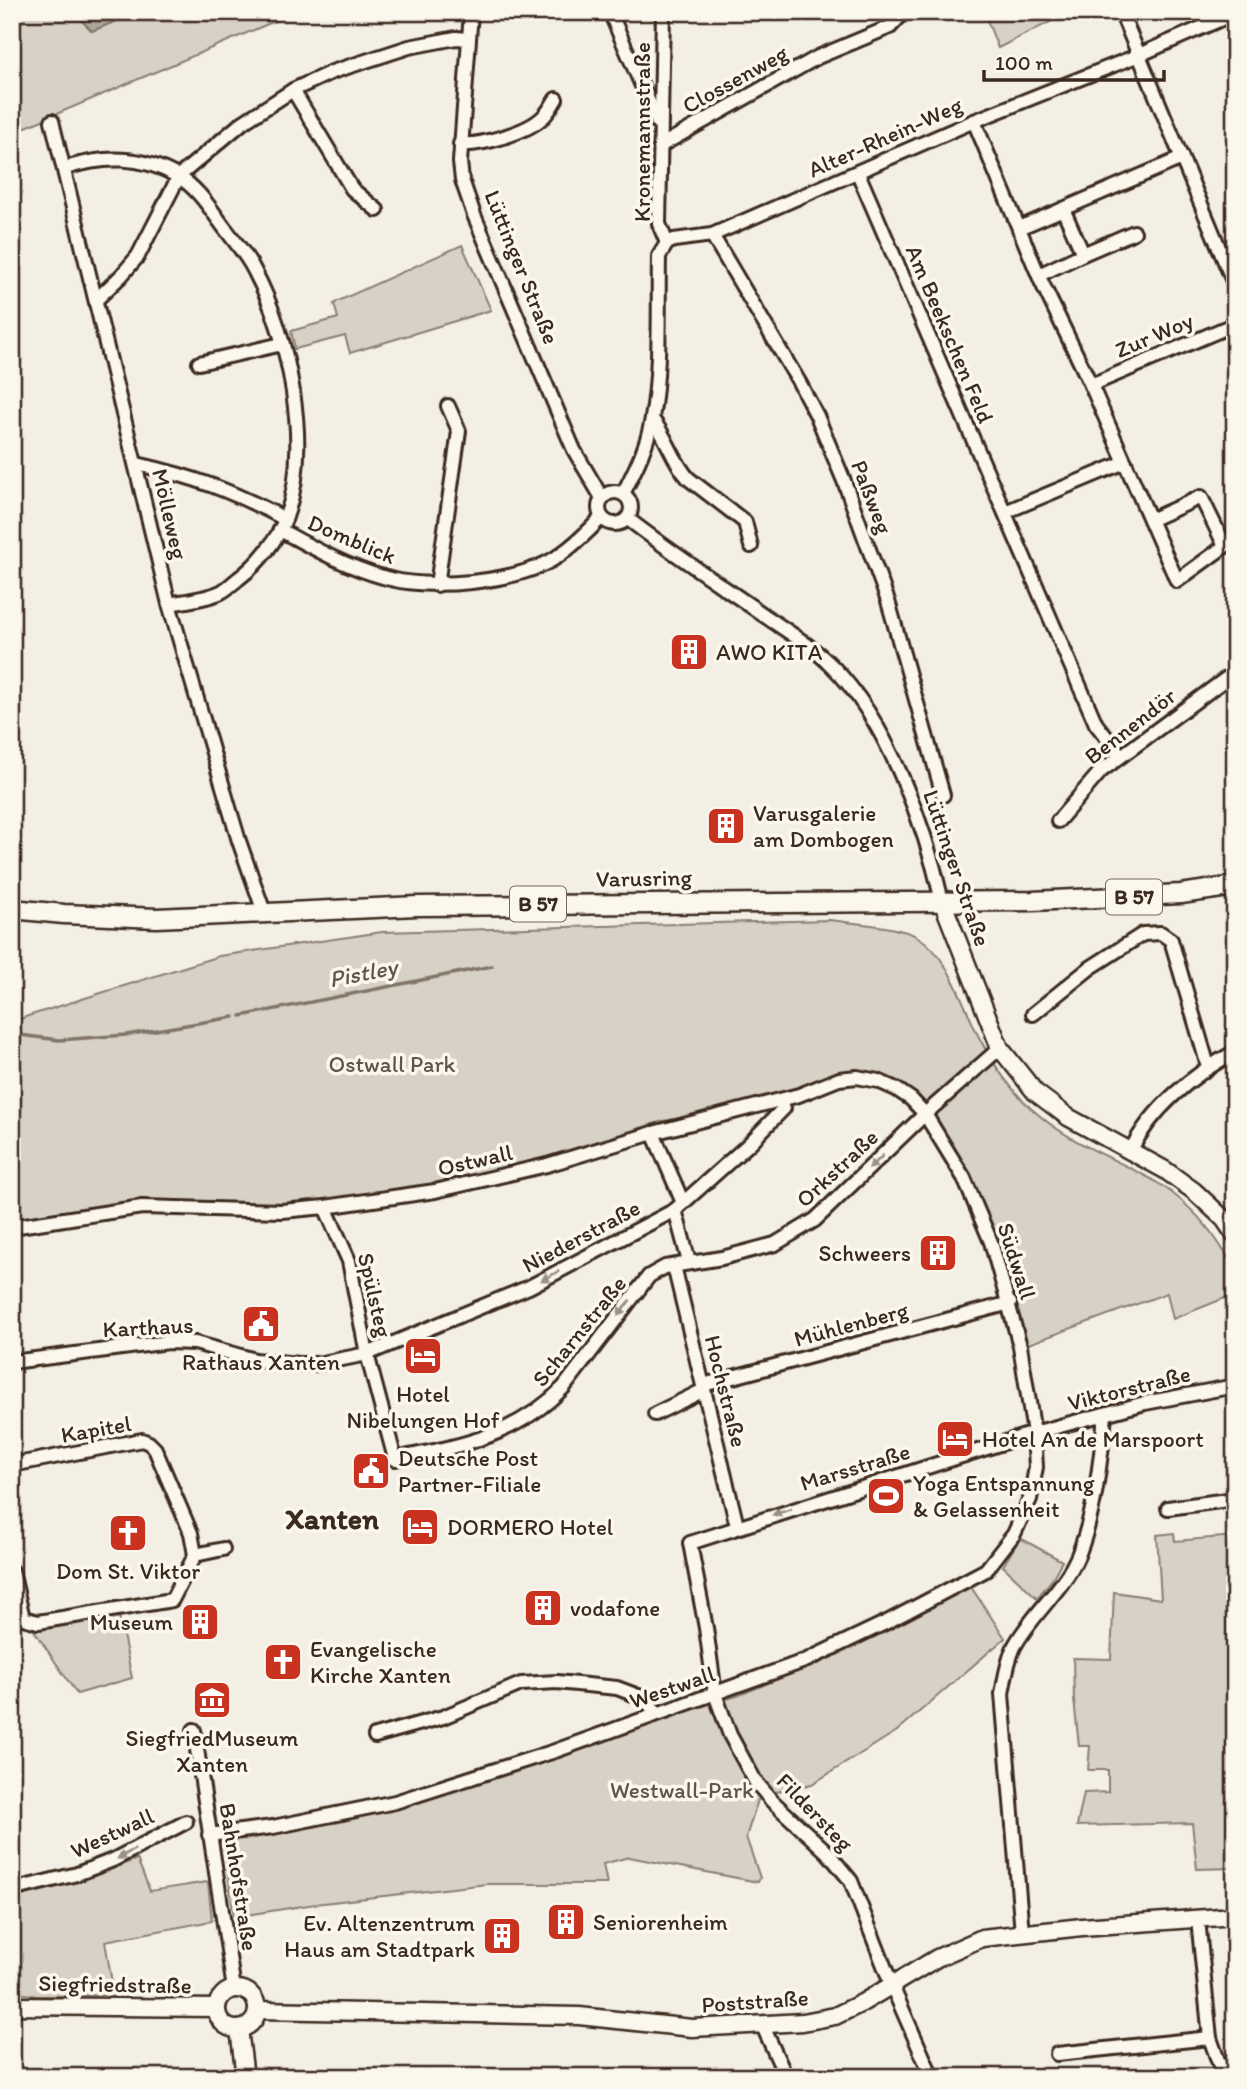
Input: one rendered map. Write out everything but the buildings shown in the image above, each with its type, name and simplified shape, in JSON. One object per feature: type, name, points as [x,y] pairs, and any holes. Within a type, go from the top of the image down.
[{"type":"main road","name":"Varusring","points":[[12,909],[157,918],[417,906],[1032,901],[1181,894],[1235,886]]},
{"type":"street","name":"Lüttinger Straße","points":[[471,12],[460,145],[462,180],[474,215],[574,450],[602,498]]},
{"type":"street","points":[[610,12],[660,127]]},
{"type":"street","name":"Kronemannstraße","points":[[623,494],[644,450],[652,419],[656,386],[659,256],[667,243],[659,224],[663,12]]},
{"type":"street","name":"Clossenweg","points":[[660,146],[818,57],[890,27],[904,12]]},
{"type":"street","points":[[1121,12],[1235,286]]},
{"type":"street","name":"Alter-Rhein-Weg","points":[[667,243],[712,236],[974,121],[1139,55],[1235,13]]},
{"type":"street","points":[[96,300],[138,256],[179,176],[243,122],[293,90],[332,72],[409,47],[456,38],[468,39]]},
{"type":"street","points":[[293,90],[352,189],[377,210]]},
{"type":"street","points":[[460,145],[475,146],[512,133],[542,118],[556,99]]},
{"type":"street","name":"Mölleweg","points":[[52,121],[169,604],[239,841],[264,912]]},
{"type":"street","points":[[974,121],[1039,275],[1091,385],[1150,520],[1177,581],[1225,546],[1202,497],[1150,520]]},
{"type":"street","points":[[65,167],[114,158],[136,160],[179,176],[204,201],[254,268],[282,344],[290,379],[297,435],[293,486],[282,524],[264,555],[250,571],[221,592],[169,604]]},
{"type":"street","points":[[1019,228],[1182,158]]},
{"type":"street","name":"Am Beekschen Feld","points":[[858,173],[1096,724],[1121,756]]},
{"type":"street","points":[[1063,209],[1083,254]]},
{"type":"street","points":[[1039,275],[1134,232]]},
{"type":"street","name":"Paßweg","points":[[712,236],[799,382],[835,460],[888,601],[943,795]]},
{"type":"street","points":[[1235,312],[1235,324]]},
{"type":"street","name":"Zur Woy","points":[[1091,385],[1235,324]]},
{"type":"street","points":[[199,363],[282,344]]},
{"type":"street","points":[[437,585],[459,431],[448,406]]},
{"type":"street","points":[[652,419],[662,431],[681,471],[746,522],[751,546]]},
{"type":"street","points":[[1004,512],[1125,462]]},
{"type":"street","name":"Domblick","points":[[137,464],[183,474],[220,487],[349,565],[385,578],[437,585],[499,577],[531,569],[555,559],[581,539],[601,518]]},
{"type":"street","points":[[612,492],[623,494],[630,501],[632,510],[628,519],[621,524],[610,524],[601,518],[598,511],[602,498],[612,492]]},
{"type":"street","name":"Lüttinger Straße","points":[[628,519],[814,650],[845,680],[867,708],[891,754],[924,833],[942,901],[1000,1048],[1035,1091],[1069,1117],[1165,1170],[1194,1191],[1224,1219],[1235,1235]]},
{"type":"street","name":"Bennendör","points":[[1058,821],[1101,771],[1235,672]]},
{"type":"street","points":[[1033,1014],[1090,968],[1143,934],[1161,933],[1171,940],[1208,1066]]},
{"type":"street","name":"Orkstraße","points":[[674,1266],[722,1258],[775,1244],[815,1220],[925,1114],[1000,1048]]},
{"type":"street","points":[[1130,1152],[1161,1109],[1208,1066],[1235,1052]]},
{"type":"street","name":"Ostwall","points":[[12,1227],[142,1207],[282,1211],[326,1207],[447,1188],[547,1165],[653,1133],[799,1095],[839,1079],[857,1077],[878,1081],[911,1099],[925,1114]]},
{"type":"street","name":"Niederstraße","points":[[368,1354],[529,1287],[679,1206],[749,1144],[784,1108]]},
{"type":"street","name":"Südwall","points":[[925,1114],[964,1178],[991,1242],[1020,1346],[1034,1433]]},
{"type":"street","points":[[653,1133],[679,1206],[689,1262]]},
{"type":"street","name":"Spülsteg","points":[[326,1207],[349,1261],[368,1354],[395,1459]]},
{"type":"street","name":"Hochstraße","points":[[674,1266],[737,1526]]},
{"type":"street","name":"Scharnstraße","points":[[395,1459],[481,1440],[513,1426],[548,1404],[649,1276],[665,1267],[674,1266]]},
{"type":"street","name":"Mühlenberg","points":[[655,1414],[704,1387],[1010,1303]]},
{"type":"street","name":"Karthaus","points":[[12,1362],[169,1342],[195,1343],[255,1360],[299,1364],[317,1364],[368,1354]]},
{"type":"street","name":"Viktorstraße","points":[[1034,1433],[1145,1403],[1235,1386]]},
{"type":"street","points":[[1022,1933],[1002,1694],[1008,1663],[1015,1645],[1064,1580],[1078,1554],[1101,1456],[1105,1415]]},
{"type":"street","name":"Marsstraße","points":[[690,1543],[1034,1433]]},
{"type":"street","name":"Westwall","points":[[209,1835],[273,1826],[395,1802],[555,1751],[715,1694],[807,1660],[887,1622],[986,1570],[1014,1534],[1030,1499],[1036,1467],[1034,1433]]},
{"type":"street","name":"Kapitel","points":[[12,1465],[142,1440],[149,1443],[155,1449],[191,1533],[195,1555]]},
{"type":"street","points":[[1168,1508],[1235,1499]]},
{"type":"street","name":"Fildersteg","points":[[690,1543],[715,1694],[730,1735],[755,1781],[772,1801],[828,1853],[851,1881],[892,1986],[932,2077]]},
{"type":"street","points":[[12,1571],[23,1618],[38,1622],[172,1600],[195,1555],[223,1549]]},
{"type":"street","points":[[375,1736],[443,1717],[521,1684],[558,1682],[617,1688],[641,1698],[658,1713]]},
{"type":"street","name":"Bahnhofstraße","points":[[194,1730],[196,1820],[209,1835],[234,1989]]},
{"type":"street","name":"Westwall","points":[[12,1890],[77,1874],[113,1860],[196,1820]]},
{"type":"street","name":"Poststraße","points":[[257,2010],[579,2016],[692,2028],[803,2022],[835,2016],[937,1958],[982,1938],[1235,1916]]},
{"type":"street","points":[[1198,1919],[1210,2038],[1224,2077]]},
{"type":"street","points":[[234,1989],[251,1994],[256,2001],[257,2010],[252,2023],[239,2029],[223,2024],[217,2008],[226,1992],[234,1989]]},
{"type":"street","name":"Siegfriedstraße","points":[[12,2006],[217,2008]]},
{"type":"street","points":[[762,2024],[786,2077]]},
{"type":"street","points":[[239,2029],[245,2077]]},
{"type":"street","points":[[1057,2054],[1210,2038]]},
{"type":"green space","points":[[12,12],[296,12],[12,133]]},
{"type":"green space","points":[[984,12],[1058,12],[1060,17],[998,48]]},
{"type":"green space","points":[[462,245],[491,310],[350,353],[345,336],[295,349],[291,331],[338,318],[334,304],[338,301]]},
{"type":"green space","name":"Ostwall Park","points":[[829,920],[900,930],[918,937],[929,946],[948,970],[987,1051],[1014,1091],[1053,1126],[1080,1143],[1151,1179],[1189,1208],[1213,1235],[1231,1262],[1235,1273],[1235,1294],[1173,1319],[1167,1293],[1026,1345],[964,1178],[911,1099],[857,1077],[747,1108],[663,1121],[435,1191],[316,1204],[168,1206],[12,1227],[12,1022],[219,956],[382,932]]},
{"type":"green space","points":[[1174,1533],[1175,1541],[1235,1536],[1235,1868],[1197,1869],[1192,1823],[1077,1826],[1084,1793],[1108,1792],[1108,1770],[1088,1770],[1090,1746],[1079,1746],[1073,1658],[1111,1659],[1114,1592],[1161,1599],[1157,1535]]},
{"type":"green space","points":[[1020,1538],[1062,1561],[1037,1598],[1003,1566]]},
{"type":"green space","name":"Westwall-Park","points":[[971,1587],[1005,1638],[897,1731],[812,1784],[776,1792],[758,1800],[746,1837],[760,1878],[758,1882],[629,1857],[603,1864],[607,1884],[487,1884],[315,1904],[234,1917],[223,1840],[318,1826],[330,1821],[336,1823],[409,1805],[660,1718],[737,1696],[810,1666]]},
{"type":"green space","points":[[118,1611],[132,1678],[77,1694],[31,1626]]},
{"type":"green space","points":[[137,1859],[150,1891],[208,1882],[212,1921],[105,1941],[114,1995],[38,1996],[12,1992],[12,1890],[115,1867]]},
{"type":"shaded area","points":[[73,12],[139,12],[92,31]]},
{"type":"waterway","name":"Pistley","points":[[241,1016],[492,966]]},
{"type":"waterway","name":"Pistley","points":[[12,1034],[59,1040],[126,1035],[234,1017]]},
{"type":"place","name":"AWO KITA","points":[[689,652]]},
{"type":"place","name":"Varusgalerie am Dombogen","points":[[726,826]]},
{"type":"place","name":"Schweers","points":[[938,1253]]},
{"type":"place","name":"Rathaus Xanten","points":[[261,1324]]},
{"type":"place","name":"Hotel Nibelungen Hof","points":[[423,1356]]},
{"type":"place","name":"Hotel An de Marspoort","points":[[955,1439]]},
{"type":"place","name":"Deutsche Post Partner-Filiale","points":[[371,1471]]},
{"type":"place","name":"Yoga Entspannung & Gelassenheit","points":[[886,1496]]},
{"type":"place","name":"DORMERO Hotel","points":[[420,1527]]},
{"type":"place","name":"Dom St. Viktor","points":[[128,1533]]},
{"type":"place","name":"vodafone","points":[[543,1608]]},
{"type":"place","name":"Museum","points":[[200,1622]]},
{"type":"place","name":"Evangelische Kirche Xanten","points":[[283,1662]]},
{"type":"place","name":"SiegfriedMuseum Xanten","points":[[212,1700]]},
{"type":"place","name":"Seniorenheim","points":[[566,1922]]},
{"type":"place","name":"Ev. Altenzentrum Haus am Stadtpark","points":[[502,1936]]},
{"type":"district","name":"Xanten","points":[[332,1519]]}]
